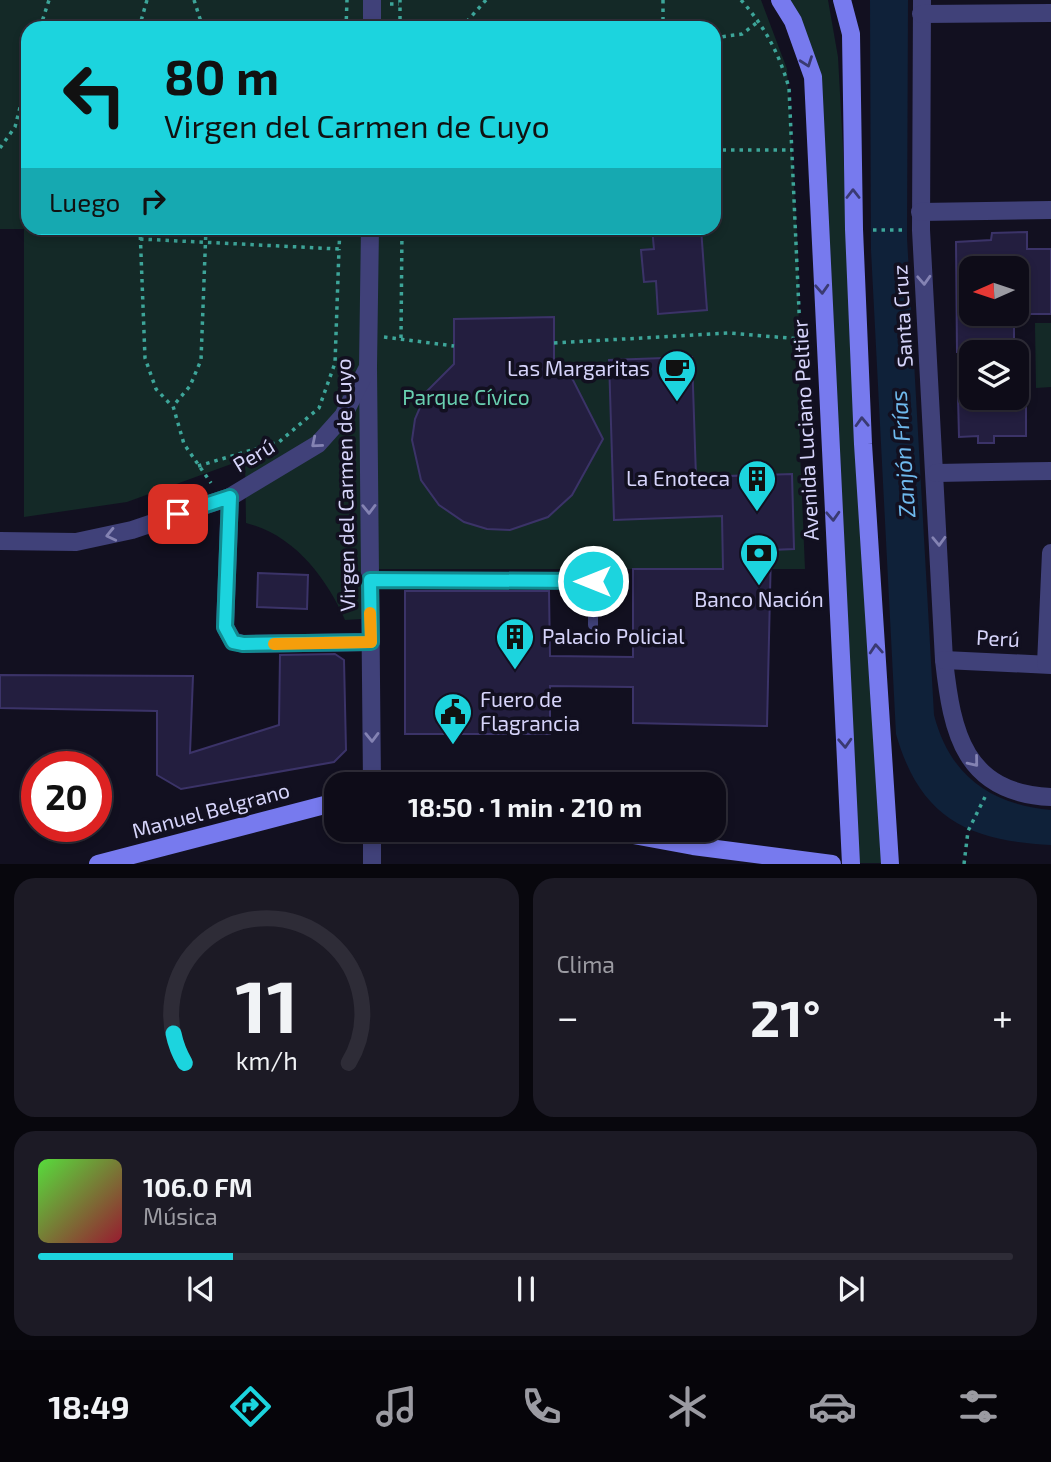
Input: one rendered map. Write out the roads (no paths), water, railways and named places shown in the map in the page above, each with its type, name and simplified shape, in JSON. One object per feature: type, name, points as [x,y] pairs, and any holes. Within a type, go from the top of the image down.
[{"type":"main road","name":"Avenida Luciano Peltier","points":[[780,0],[793,21],[813,77],[851,863]]},
{"type":"main road","points":[[842,0],[851,34],[854,229],[863,444],[890,863]]},
{"type":"main road","name":"Manuel Belgrano","points":[[98,863],[324,805]]},
{"type":"main road","points":[[671,842],[802,862],[832,863]]},
{"type":"street","points":[[372,21],[373,0]]},
{"type":"street","points":[[921,7],[1051,13]]},
{"type":"street","name":"Santa Cruz","points":[[921,7],[920,212],[944,660],[954,728],[974,764],[991,787],[1027,796],[1051,797]]},
{"type":"street","points":[[920,212],[1051,210]]},
{"type":"street","name":"Virgen del Carmen de Cuyo","points":[[370,235],[368,367],[372,772]]},
{"type":"street","name":"Perú","points":[[0,541],[76,542],[132,530],[227,498],[318,444],[343,416],[368,367]]},
{"type":"street","points":[[936,473],[1051,471]]},
{"type":"street","points":[[227,498],[225,627],[233,642],[371,642]]},
{"type":"street","points":[[1049,665],[1051,553]]},
{"type":"street","name":"Perú","points":[[944,660],[1049,665]]},
{"type":"street","points":[[372,842],[372,863]]},
{"type":"lane","points":[[370,580],[593,581],[593,625]]},
{"type":"water","name":"Zanjón Frías","points":[[870,0],[908,0],[907,238],[934,715],[950,755],[976,783],[1009,801],[1051,810],[1051,845],[995,838],[951,820],[919,786],[906,763],[896,734],[871,250]]},
{"type":"place","name":"Las Margaritas","points":[[677,403]]},
{"type":"place","name":"La Enoteca","points":[[757,513]]},
{"type":"place","name":"Banco Nación","points":[[759,587]]},
{"type":"place","name":"Palacio Policial","points":[[515,671]]},
{"type":"place","name":"Fuero de Flagrancia","points":[[453,746]]},
{"type":"park label","name":"Parque Cívico","points":[[466,398]]}]
